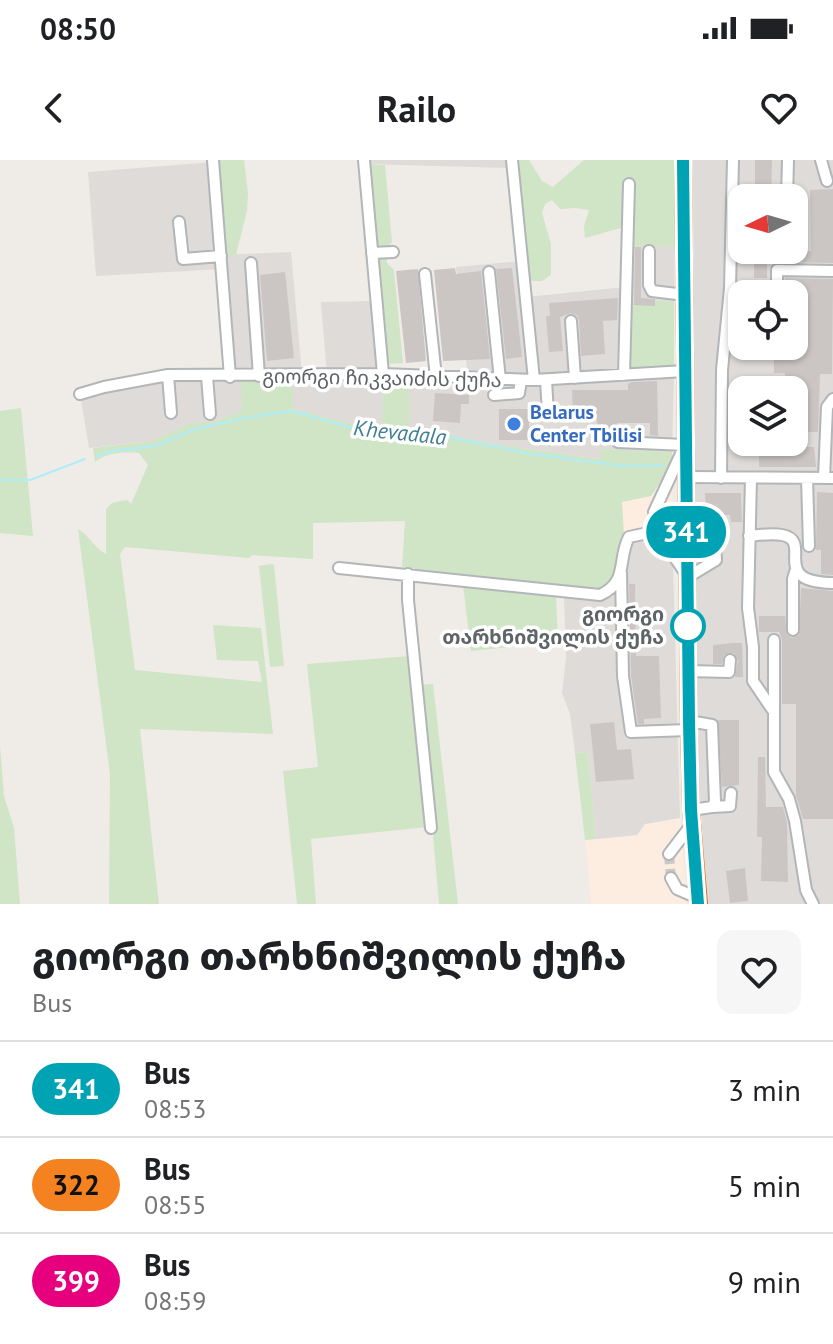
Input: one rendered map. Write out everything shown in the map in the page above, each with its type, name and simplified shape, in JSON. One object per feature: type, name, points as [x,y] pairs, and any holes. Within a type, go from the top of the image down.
[{"type":"highway","points":[[683,160],[689,726],[691,817],[698,901]]},
{"type":"street","points":[[213,160],[230,377]]},
{"type":"street","points":[[364,160],[383,374]]},
{"type":"street","points":[[512,160],[540,380],[548,414]]},
{"type":"street","points":[[730,280],[733,160]]},
{"type":"street","points":[[787,184],[788,160]]},
{"type":"street","points":[[821,160],[827,181]]},
{"type":"street","points":[[624,375],[629,184]]},
{"type":"street","points":[[179,222],[183,259],[221,256]]},
{"type":"street","points":[[649,251],[649,285],[652,291],[685,295]]},
{"type":"street","points":[[372,253],[393,252]]},
{"type":"street","points":[[251,263],[259,376]]},
{"type":"street","points":[[777,280],[777,270],[833,271]]},
{"type":"street","points":[[489,272],[500,380]]},
{"type":"street","points":[[425,274],[436,377]]},
{"type":"street","points":[[721,478],[722,370],[728,308]]},
{"type":"street","points":[[571,321],[575,378]]},
{"type":"street","name":"გიორგი ჩიკვაიძის ქუჩა","points":[[80,394],[168,375],[383,374],[540,380],[685,371]]},
{"type":"street","points":[[168,375],[171,413]]},
{"type":"street","points":[[207,376],[210,414]]},
{"type":"street","points":[[494,395],[515,395],[521,390],[521,380]]},
{"type":"street","points":[[686,477],[828,478],[827,407],[833,399]]},
{"type":"street","points":[[618,442],[685,445],[654,512]]},
{"type":"street","points":[[751,478],[748,608],[753,681],[774,713]]},
{"type":"street","points":[[807,478],[809,546]]},
{"type":"street","points":[[686,507],[714,529],[716,560],[688,577],[655,528],[629,537],[621,573],[623,676],[631,732],[712,725],[715,802],[712,807]]},
{"type":"street","points":[[749,536],[782,535],[792,539],[795,545],[793,630]]},
{"type":"street","points":[[339,568],[600,595],[611,590],[621,573]]},
{"type":"street","points":[[796,569],[811,583],[833,583]]},
{"type":"street","points":[[408,574],[431,828]]},
{"type":"street","points":[[774,640],[774,772],[789,799],[806,890],[813,904]]},
{"type":"street","points":[[688,671],[729,672],[730,660]]},
{"type":"street","points":[[669,854],[691,817],[712,807],[730,806],[731,793]]},
{"type":"street","points":[[671,878],[677,889],[698,901]]},
{"type":"shaded area","points":[[364,160],[512,160],[513,168],[364,164]]},
{"type":"shaded area","points":[[693,160],[833,160],[833,904],[707,904],[699,781]]},
{"type":"shaded area","points":[[214,162],[221,255],[291,252],[302,375],[327,375],[321,302],[376,301],[383,374],[382,426],[361,426],[293,409],[241,377],[242,411],[210,423],[191,423],[152,441],[89,448],[80,394],[135,380],[229,377],[222,269],[96,276],[88,172]]},
{"type":"shaded area","points":[[628,246],[675,246],[674,302],[627,298],[674,372],[672,452],[601,449],[601,459],[409,429],[409,376],[468,379],[456,267],[522,261],[526,297],[626,287]]},
{"type":"shaded area","points":[[672,465],[673,564],[651,536],[632,541],[624,536],[621,502],[651,496]]},
{"type":"shaded area","points":[[651,535],[673,564],[680,818],[645,824],[637,835],[596,839],[588,752],[575,753],[570,714],[562,693],[566,658],[564,595],[601,599],[614,595],[625,574],[632,541]]},
{"type":"shaded area","points":[[680,818],[687,904],[591,904],[585,840],[637,835],[645,824]]},
{"type":"green space","points":[[213,160],[244,160],[247,211],[236,255],[221,256]]},
{"type":"green space","points":[[512,160],[529,160],[542,181],[553,187],[584,160],[675,160],[675,246],[628,246],[628,226],[585,238],[584,226],[589,210],[560,209],[552,200],[545,204],[542,213],[551,244],[551,275],[542,281],[532,281],[522,261]]},
{"type":"green space","points":[[364,164],[385,165],[392,242],[386,249],[387,263],[394,270],[403,363],[388,364],[378,323]]},
{"type":"green space","points":[[626,298],[674,302],[674,372],[624,375]]},
{"type":"green space","points":[[383,374],[409,376],[409,429],[600,459],[601,449],[672,452],[672,465],[651,496],[622,502],[624,536],[613,580],[599,590],[534,586],[402,567],[405,521],[313,523],[313,559],[252,555],[249,558],[125,547],[120,554],[135,670],[262,682],[258,661],[217,660],[213,625],[261,628],[273,734],[140,729],[159,904],[109,904],[110,774],[78,529],[106,554],[106,509],[112,503],[127,500],[131,504],[148,465],[139,453],[116,453],[95,462],[93,448],[152,441],[191,423],[210,423],[242,411],[240,376],[292,376],[293,409],[361,426],[382,426]]},
{"type":"green space","points":[[21,408],[33,536],[0,533],[0,411]]},
{"type":"green space","points":[[274,565],[284,666],[270,667],[259,566]]},
{"type":"green space","points":[[463,585],[556,594],[558,642],[471,651]]},
{"type":"green space","points":[[411,656],[427,827],[311,839],[316,904],[297,904],[283,771],[318,767],[307,664]]},
{"type":"green space","points":[[433,684],[458,904],[439,904],[420,685]]},
{"type":"green space","points":[[0,746],[4,796],[14,828],[20,904],[0,904]]},
{"type":"green space","points":[[588,752],[596,839],[585,840],[575,753]]},
{"type":"building","points":[[755,160],[772,160],[771,184],[755,184]]},
{"type":"building","points":[[833,189],[833,263],[808,262],[808,251],[811,251],[810,190]]},
{"type":"building","points":[[635,247],[641,247],[641,298],[655,299],[655,306],[634,305]]},
{"type":"building","points":[[754,264],[767,264],[767,278],[754,278]]},
{"type":"building","points":[[455,268],[456,274],[481,271],[490,359],[443,361],[434,270]]},
{"type":"building","points":[[512,268],[522,357],[506,359],[496,269]]},
{"type":"building","points":[[418,269],[426,361],[406,363],[396,271]]},
{"type":"building","points":[[285,272],[294,358],[267,361],[260,275]]},
{"type":"building","points":[[833,279],[832,374],[820,374],[818,432],[808,432],[808,376],[774,373],[774,360],[808,360],[808,280],[785,280]]},
{"type":"building","points":[[618,298],[617,320],[603,321],[605,354],[581,356],[579,320],[577,315],[571,313],[560,317],[563,351],[549,352],[546,316],[550,316],[549,303]]},
{"type":"building","points":[[657,381],[658,436],[650,435],[650,423],[617,423],[617,431],[610,431],[610,445],[597,445],[597,417],[573,417],[572,390],[628,390],[628,384],[632,382]]},
{"type":"building","points":[[435,393],[469,395],[469,404],[461,404],[460,423],[433,421]]},
{"type":"building","name":"Belarus Center Tbilisi","points":[[499,409],[529,409],[529,440],[499,440]]},
{"type":"building","points":[[808,447],[814,447],[816,467],[759,467],[759,456],[808,456]]},
{"type":"building","points":[[817,492],[833,493],[833,575],[821,574],[821,550],[816,550]]},
{"type":"building","points":[[705,493],[741,493],[742,522],[731,522],[730,515],[709,515],[706,512]]},
{"type":"building","points":[[629,584],[635,584],[636,656],[659,656],[661,718],[644,719],[644,724],[638,724],[631,675]]},
{"type":"building","points":[[801,588],[833,591],[833,819],[803,819],[796,795],[796,704],[782,704],[782,639],[779,632],[759,632],[759,616],[785,616],[787,635],[792,638],[799,635]]},
{"type":"building","points":[[742,643],[743,677],[735,677],[738,661],[734,653],[724,655],[722,664],[713,664],[713,645]]},
{"type":"building","points":[[718,720],[739,720],[739,785],[722,787]]},
{"type":"building","points":[[614,722],[617,750],[631,749],[634,779],[596,782],[590,724]]},
{"type":"building","points":[[758,757],[765,757],[766,807],[783,807],[787,823],[788,882],[761,881],[762,837],[757,837]]},
{"type":"building","points":[[745,868],[748,901],[730,903],[726,871]]},
{"type":"waterway","name":"Khevadala","points":[[97,456],[112,451],[156,446],[192,430],[291,411],[361,430],[428,433],[532,454],[624,466],[662,465]]},
{"type":"waterway","name":"Khevadala","points":[[0,480],[30,480],[85,459]]},
{"type":"tunnel","points":[[669,854],[671,878]]},
{"type":"bus line","name":"341","points":[[683,160],[689,721],[698,904]]},
{"type":"place","name":"Belarus Center Tbilisi","points":[[514,424]]},
{"type":"place","name":"გიორგი თარხნიშვილის ქუჩა","points":[[688,626]]}]
